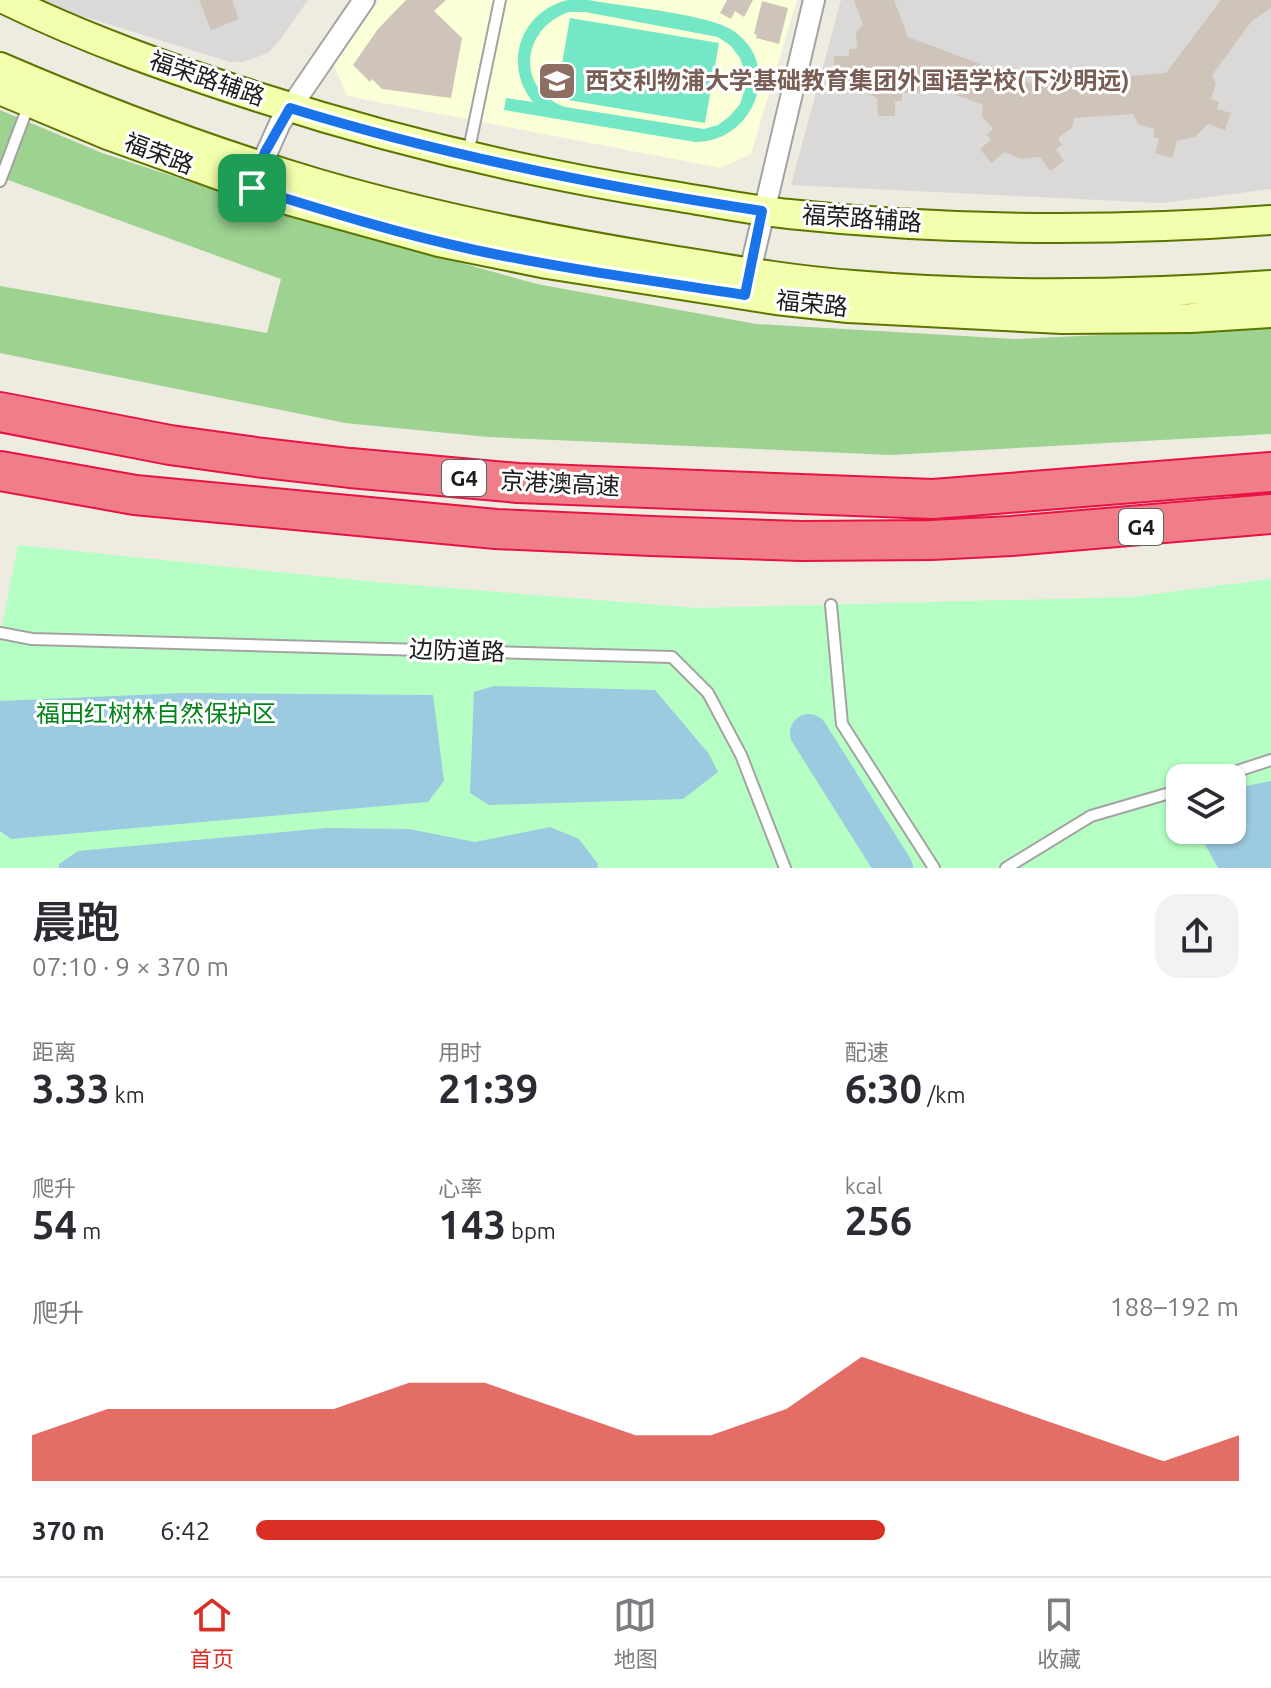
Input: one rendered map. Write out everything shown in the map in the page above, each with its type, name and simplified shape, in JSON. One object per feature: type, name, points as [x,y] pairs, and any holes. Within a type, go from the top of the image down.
[{"type":"highway","points":[[0,401],[170,445]]},
{"type":"highway","name":"京港澳高速","points":[[0,412],[170,445],[350,468],[518,483],[933,499],[1271,472]]},
{"type":"highway","name":"京港澳高速","points":[[0,471],[135,495],[496,529],[801,541],[1011,536],[1271,514]]},
{"type":"highway","points":[[0,483],[135,495]]},
{"type":"main road","name":"福荣路辅路","points":[[6,0],[115,47],[290,108],[385,136],[567,178],[762,211],[890,222],[1063,228],[1271,220]]},
{"type":"main road","name":"福荣路","points":[[0,67],[34,93],[108,135],[256,177],[320,209],[472,249],[623,277],[985,292],[1121,292],[1271,285]]},
{"type":"main road","name":"福荣路","points":[[0,90],[34,93]]},
{"type":"main road","name":"福荣路","points":[[747,284],[848,308],[1048,319],[1271,313]]},
{"type":"street","points":[[256,177],[272,138],[290,108],[364,0]]},
{"type":"street","points":[[747,284],[814,0]]},
{"type":"lane","points":[[468,156],[500,0]]},
{"type":"lane","points":[[0,181],[34,93]]},
{"type":"lane","points":[[831,605],[842,724],[934,868]]},
{"type":"lane","name":"边防道路","points":[[0,633],[48,640],[672,657],[708,693],[728,730],[741,755],[785,868]]},
{"type":"lane","points":[[1246,768],[1271,760]]},
{"type":"lane","points":[[1006,868],[1091,816],[1166,794]]},
{"type":"shaded area","points":[[31,0],[308,0],[268,53],[243,62],[230,62]]},
{"type":"shaded area","name":"西交利物浦大学基础教育集团外国语学校(下沙明远)","points":[[379,0],[797,0],[751,154],[720,168],[347,96],[334,65]]},
{"type":"shaded area","points":[[841,0],[1271,0],[1271,189],[1162,203],[791,185]]},
{"type":"green space","points":[[568,0],[588,0],[684,15],[720,24],[748,45],[757,62],[759,81],[756,99],[747,116],[733,130],[716,139],[695,142],[504,110],[506,98],[533,102],[519,72],[518,56],[528,27],[538,15]],"holes":[[[569,12],[585,12],[718,37],[731,46],[740,58],[745,73],[745,89],[740,104],[718,125],[704,129],[565,107],[549,99],[532,74],[530,59],[533,45],[541,31],[553,20]]]},
{"type":"green space","points":[[570,18],[719,43],[705,123],[556,98]]},
{"type":"green space","points":[[0,110],[102,153],[320,224],[537,284],[756,324],[1015,339],[1271,327],[1271,434],[891,455],[488,437],[345,423],[0,353],[0,286],[267,333],[281,279],[0,177]]},
{"type":"green space","name":"福田红树林自然保护区","points":[[18,545],[376,582],[697,608],[1130,597],[1271,579],[1271,868],[0,868],[0,636]]},
{"type":"water","points":[[494,686],[655,690],[709,754],[718,772],[683,799],[489,805],[470,793],[474,692]]},
{"type":"water","points":[[183,693],[433,695],[444,781],[428,802],[11,839],[0,831],[0,701]]},
{"type":"water","points":[[1271,781],[1271,868],[1218,868],[1205,844],[1246,844],[1246,786]]},
{"type":"water","points":[[550,827],[579,839],[598,864],[597,868],[59,868],[59,864],[78,851],[326,828],[409,829],[475,842]]},
{"type":"building","points":[[199,0],[232,0],[239,19],[211,30]]},
{"type":"building","points":[[406,0],[446,0],[434,11],[462,38],[451,98],[382,89],[353,65],[378,29]]},
{"type":"building","points":[[727,0],[753,0],[744,17],[735,11],[731,19],[720,13]]},
{"type":"building","points":[[854,0],[894,0],[908,37],[1033,84],[1166,73],[1221,0],[1271,0],[1271,8],[1251,22],[1212,75],[1216,83],[1211,99],[1219,102],[1217,109],[1231,113],[1225,130],[1208,124],[1195,137],[1177,141],[1172,158],[1155,153],[1159,139],[1153,137],[1155,129],[1138,124],[1133,114],[1074,118],[1072,128],[1058,138],[1062,145],[1056,149],[1064,161],[1050,171],[1040,157],[1021,159],[1005,152],[991,163],[980,149],[991,140],[987,134],[993,129],[982,116],[983,105],[928,84],[920,93],[902,93],[902,101],[895,101],[895,116],[878,116],[877,98],[861,90],[852,74],[835,74],[834,56],[849,56],[849,49],[857,49],[856,32],[863,25]]},
{"type":"building","points":[[762,1],[788,8],[779,44],[756,38],[754,34]]},
{"type":"waterway","points":[[809,733],[894,868]]},
{"type":"place","name":"西交利物浦大学基础教育集团外国语学校(下沙明远)","points":[[557,81]]},
{"type":"route","points":[[290,108],[385,136],[567,178],[762,211],[745,295],[508,257],[439,242],[252,188],[265,152],[290,108]]}]
